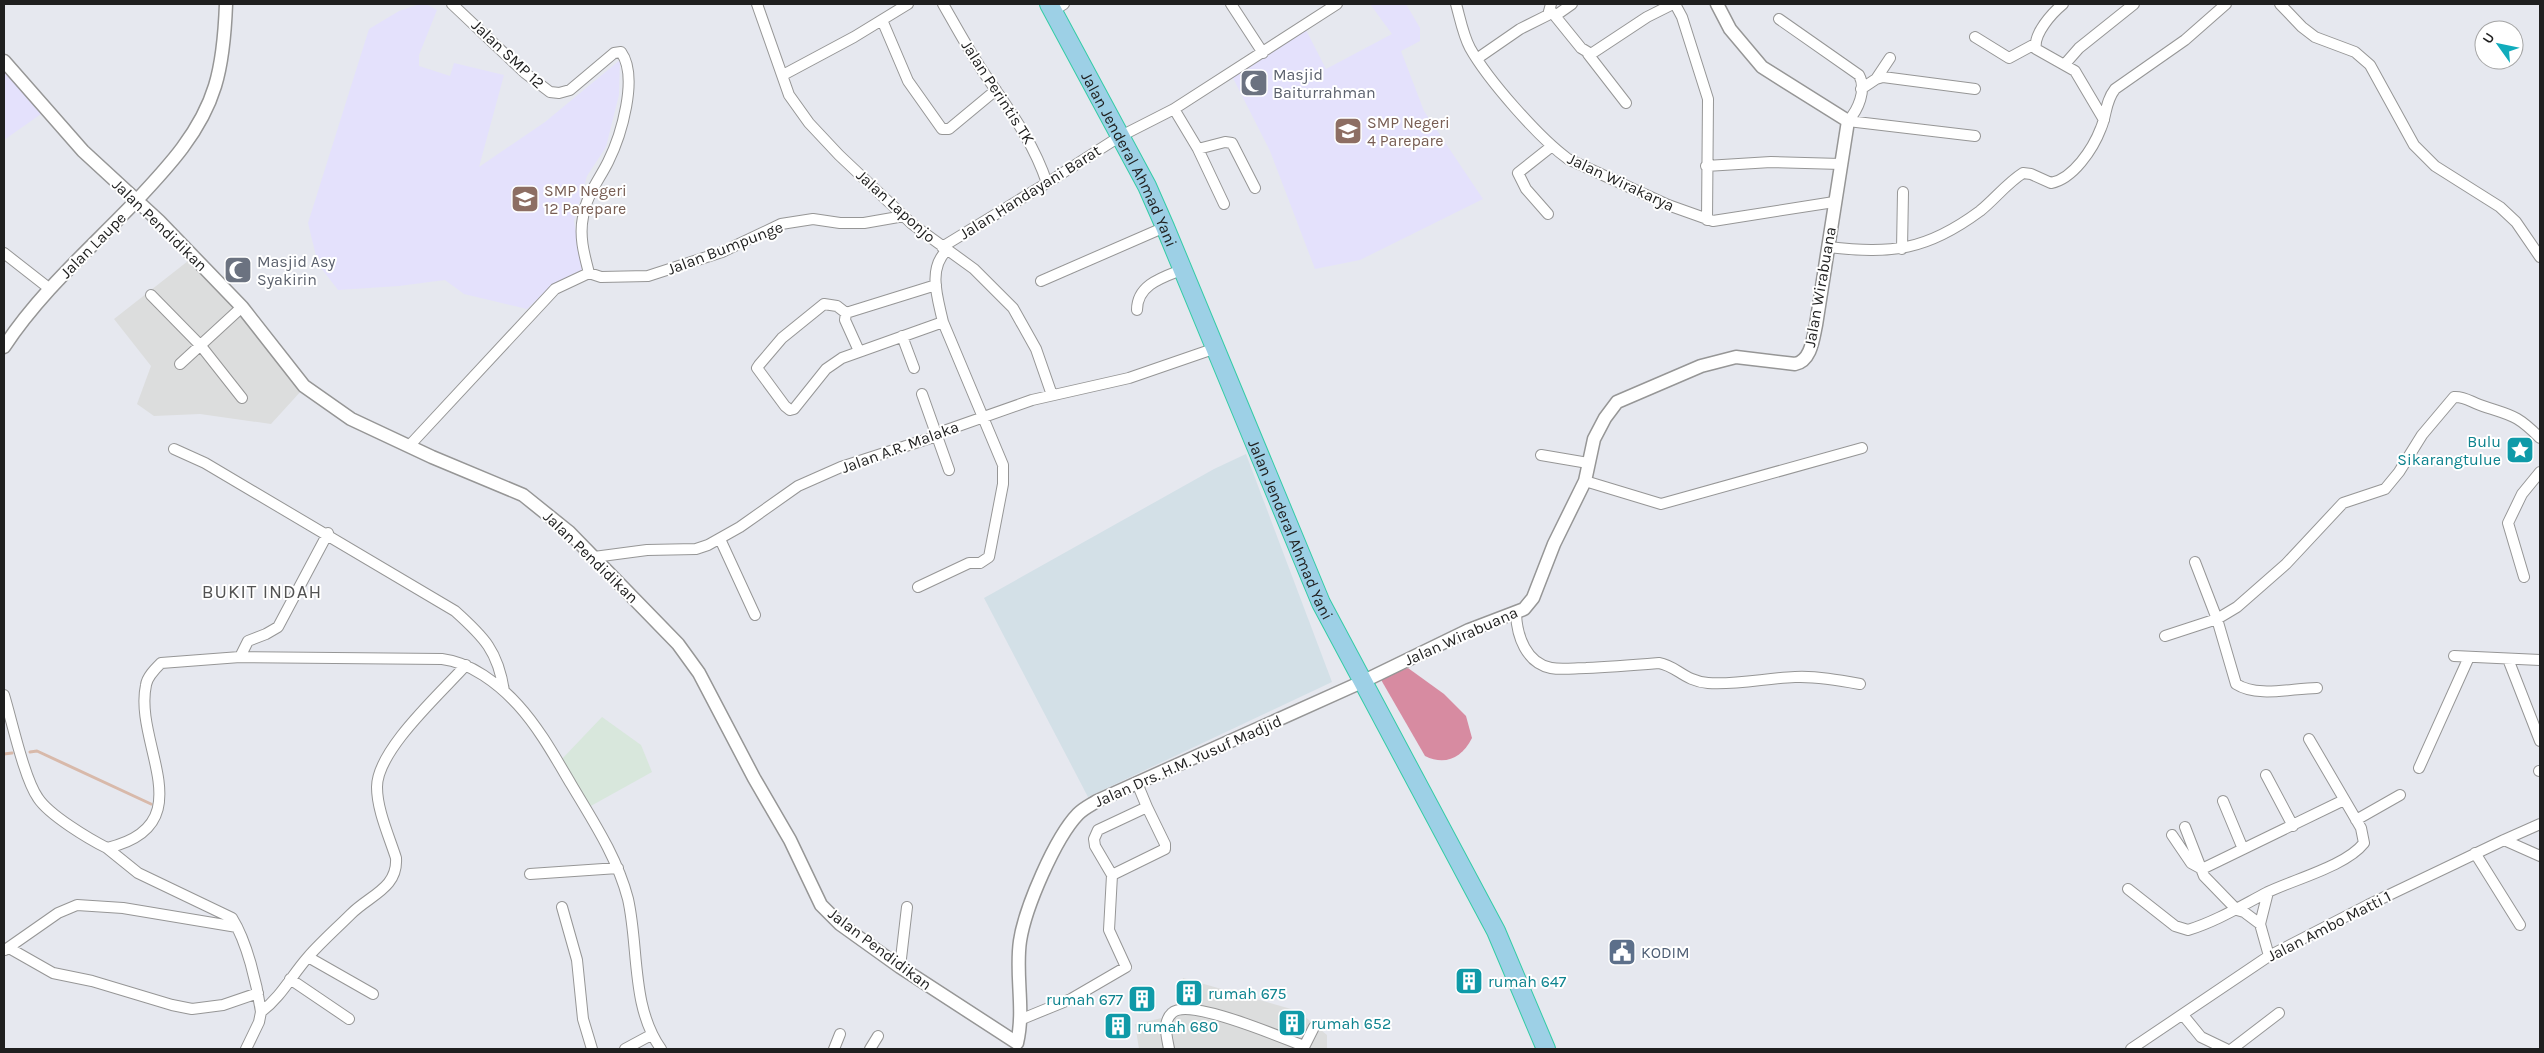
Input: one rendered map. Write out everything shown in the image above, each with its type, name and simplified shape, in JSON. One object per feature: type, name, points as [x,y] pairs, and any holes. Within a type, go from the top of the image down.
[{"type":"highway","name":"Jalan Jenderal Ahmad Yani","points":[[1056,6],[1119,137],[1147,186],[1184,269],[1258,456],[1321,603],[1496,931],[1546,1049]]},
{"type":"street","name":"Jalan Laupe","points":[[4,347],[50,289],[157,180],[181,149],[204,112],[219,71],[226,4]]},
{"type":"street","name":"Jalan SMP 12","points":[[452,4],[525,73],[550,92],[559,93],[570,90],[614,53],[621,52],[626,60],[628,89],[621,130],[608,162],[587,200],[583,216],[581,241],[589,273]]},
{"type":"street","name":"Jalan Laponjo","points":[[758,4],[790,95],[808,123],[904,216],[974,269],[1013,308],[1036,350],[1052,396]]},
{"type":"street","points":[[782,75],[908,4]]},
{"type":"street","name":"Jalan Perintis TK","points":[[943,4],[1034,149],[1047,183]]},
{"type":"street","points":[[1231,4],[1263,53]]},
{"type":"street","name":"Jalan Handayani Barat","points":[[944,248],[1119,137],[1174,109],[1337,4]]},
{"type":"street","name":"Jalan Wirakarya","points":[[1456,4],[1466,40],[1509,100],[1552,146],[1580,165],[1707,220],[1732,220],[1834,202]]},
{"type":"street","points":[[1478,58],[1520,29],[1551,11],[1572,4]]},
{"type":"street","points":[[1588,54],[1596,52],[1647,18],[1674,4],[1682,17],[1708,99],[1707,220]]},
{"type":"street","points":[[1717,4],[1730,29],[1762,66],[1848,121],[1975,136]]},
{"type":"street","points":[[1975,37],[2009,58],[2035,44],[2052,14],[2063,4]]},
{"type":"street","points":[[2065,64],[2079,48],[2134,4]]},
{"type":"street","points":[[1828,247],[1864,251],[1902,249],[1932,240],[1946,233],[1980,211],[2023,173],[2032,174],[2051,183],[2064,179],[2098,136],[2104,120],[2108,98],[2120,85],[2185,40],[2226,4]]},
{"type":"street","points":[[2283,5],[2315,37],[2355,52],[2370,64],[2414,145],[2422,156],[2455,180],[2500,207],[2516,222],[2540,257]]},
{"type":"street","points":[[1551,11],[1588,54],[1626,103]]},
{"type":"street","points":[[1779,19],[1859,75],[1862,82],[1858,108],[1848,121]]},
{"type":"street","points":[[882,20],[908,82],[942,129],[949,129],[996,90]]},
{"type":"street","points":[[2035,44],[2036,49],[2043,54],[2075,71],[2104,120]]},
{"type":"street","points":[[1861,89],[1876,79],[1890,58]]},
{"type":"street","name":"Jalan Pendidikan","points":[[4,61],[29,92],[83,151],[159,221],[242,307],[304,386],[351,419],[522,495],[569,532],[678,644],[698,673],[754,778],[790,840],[822,906],[840,924],[1016,1046]]},
{"type":"street","points":[[1876,79],[1908,80],[1975,89]]},
{"type":"street","points":[[1174,109],[1198,149],[1224,204]]},
{"type":"street","name":"Jalan Wirabuana","points":[[1364,682],[1469,630],[1516,614],[1533,598],[1554,544],[1585,481],[1594,439],[1614,406],[1622,400],[1701,366],[1736,356],[1794,364],[1802,362],[1807,356],[1816,325],[1848,121]]},
{"type":"street","points":[[1198,149],[1225,142],[1232,143],[1255,188]]},
{"type":"street","points":[[1548,214],[1526,189],[1518,173],[1552,146]]},
{"type":"street","points":[[1706,166],[1771,162],[1841,164]]},
{"type":"street","points":[[1902,249],[1903,192]]},
{"type":"street","name":"Jalan Bumpunge","points":[[589,273],[601,277],[648,276],[722,252],[782,224],[813,219],[840,223],[864,223],[904,216]]},
{"type":"street","points":[[1041,281],[1165,227]]},
{"type":"street","points":[[918,587],[969,563],[985,562],[992,549],[1003,484],[1003,465],[981,417],[943,322],[936,285],[937,263],[944,248]]},
{"type":"street","points":[[4,253],[20,268],[50,289]]},
{"type":"street","points":[[1137,310],[1137,300],[1149,284],[1184,269]]},
{"type":"street","points":[[409,446],[555,289],[589,273]]},
{"type":"street","points":[[846,312],[936,285]]},
{"type":"street","points":[[151,295],[201,346],[242,398]]},
{"type":"street","points":[[846,312],[837,306],[824,304],[782,338],[757,368],[790,410],[794,409],[826,369],[859,351],[943,322]]},
{"type":"street","points":[[180,364],[242,307]]},
{"type":"street","points":[[846,312],[845,320],[859,351]]},
{"type":"street","points":[[902,336],[914,368]]},
{"type":"street","name":"Jalan A.R. Malaka","points":[[594,557],[648,550],[696,549],[720,539],[798,486],[841,467],[937,436],[981,417],[1032,400],[1129,378],[1216,348]]},
{"type":"street","points":[[922,394],[949,470]]},
{"type":"street","points":[[2166,636],[2217,619],[2237,607],[2286,564],[2343,503],[2385,489],[2399,472],[2422,435],[2454,397],[2460,397],[2512,415],[2540,438]]},
{"type":"street","points":[[1585,481],[1661,504],[1862,448]]},
{"type":"street","points":[[174,449],[205,463],[328,534],[455,611],[476,631],[491,650],[500,668],[504,691]]},
{"type":"street","points":[[1541,454],[1588,463]]},
{"type":"street","points":[[2524,577],[2508,524],[2522,494],[2540,472]]},
{"type":"street","points":[[240,657],[248,641],[278,627],[328,534]]},
{"type":"street","points":[[720,539],[755,615]]},
{"type":"street","points":[[2194,562],[2217,619],[2236,684],[2247,689],[2280,691],[2317,688]]},
{"type":"street","points":[[1516,614],[1521,640],[1527,652],[1535,660],[1549,667],[1592,668],[1659,663],[1668,666],[1689,679],[1708,683],[1745,683],[1808,677],[1860,684]]},
{"type":"street","points":[[2454,656],[2540,660]]},
{"type":"street","points":[[107,848],[125,844],[142,833],[150,825],[157,808],[158,770],[145,718],[145,702],[146,684],[154,670],[161,663],[173,660],[240,657],[442,659],[466,665],[504,691],[518,706],[539,733],[606,843],[618,868],[628,899],[644,1013],[650,1035],[661,1049]]},
{"type":"street","points":[[2418,768],[2468,657]]},
{"type":"street","points":[[2508,659],[2540,741]]},
{"type":"street","points":[[261,1012],[276,999],[308,957],[364,901],[393,879],[396,869],[396,858],[377,789],[380,771],[402,736],[466,665]]},
{"type":"street","name":"Jalan Drs. H.M. Yusuf Madjid","points":[[1016,1046],[1022,1018],[1020,942],[1029,905],[1053,855],[1074,819],[1086,807],[1364,682]]},
{"type":"street","points":[[4,695],[25,767],[38,798],[64,821],[107,848],[138,873],[232,918],[237,927],[258,993],[261,1012],[260,1022],[246,1049]]},
{"type":"street","points":[[2128,889],[2181,929],[2188,930],[2237,910],[2268,892],[2341,860],[2360,848],[2364,843],[2363,833],[2309,739]]},
{"type":"street","points":[[2266,774],[2293,826]]},
{"type":"street","points":[[1112,875],[1165,848],[1165,844],[1137,783]]},
{"type":"street","points":[[2356,820],[2400,795]]},
{"type":"street","points":[[2202,869],[2344,800]]},
{"type":"street","points":[[2223,801],[2243,849]]},
{"type":"street","points":[[1022,1018],[1071,999],[1126,967],[1109,930],[1112,875],[1094,843],[1096,834],[1101,828],[1147,807]]},
{"type":"street","name":"Jalan Ambo Matti 1","points":[[2131,1049],[2269,956],[2475,853],[2540,824]]},
{"type":"street","points":[[2185,827],[2202,869],[2212,886],[2237,910],[2244,912],[2260,924]]},
{"type":"street","points":[[2172,835],[2191,863],[2202,869]]},
{"type":"street","points":[[2504,840],[2540,856]]},
{"type":"street","points":[[2475,853],[2520,925]]},
{"type":"street","points":[[530,874],[618,868]]},
{"type":"street","points":[[2268,892],[2260,924],[2269,956]]},
{"type":"street","points":[[237,927],[123,908],[77,905],[58,913],[7,949],[53,973],[92,981],[172,1006],[192,1009],[215,1006],[258,993]]},
{"type":"street","points":[[562,907],[576,955],[583,1019],[592,1049]]},
{"type":"street","points":[[900,967],[907,907]]},
{"type":"street","points":[[308,957],[373,994]]},
{"type":"street","points":[[290,979],[349,1019]]},
{"type":"street","points":[[1168,1049],[1167,1021],[1172,1013],[1184,1007],[1228,1018],[1304,1048],[1314,1027]]},
{"type":"street","points":[[2232,1049],[2279,1013]]},
{"type":"street","points":[[2183,1015],[2201,1037],[2226,1049]]},
{"type":"street","points":[[834,1049],[840,1034]]},
{"type":"street","points":[[626,1049],[650,1035]]},
{"type":"street","points":[[870,1049],[878,1036]]},
{"type":"shaded area","points":[[420,4],[426,4],[437,10],[419,55],[419,66],[450,76],[454,63],[504,75],[479,167],[545,122],[620,60],[619,95],[606,147],[587,176],[574,221],[582,270],[550,287],[527,309],[464,294],[445,280],[399,286],[338,290],[318,264],[308,223],[369,29],[399,11]]},
{"type":"shaded area","name":"SMP Negeri 4 Parepare","points":[[1370,4],[1406,4],[1420,28],[1420,41],[1401,51],[1424,111],[1483,199],[1360,260],[1315,269],[1270,151],[1232,76],[1306,30],[1326,69],[1392,34]]},
{"type":"shaded area","points":[[4,68],[41,114],[4,140]]},
{"type":"shaded area","points":[[188,261],[249,321],[302,390],[271,424],[200,414],[154,416],[137,404],[151,366],[114,319]]},
{"type":"shaded area","points":[[1246,454],[1332,682],[1088,797],[984,598],[1214,469]]},
{"type":"shaded area","points":[[1408,668],[1444,694],[1466,716],[1472,738],[1458,755],[1446,760],[1432,759],[1425,756],[1380,678]]},
{"type":"shaded area","points":[[602,717],[641,745],[652,772],[589,807],[562,759]]},
{"type":"shaded area","points":[[1183,978],[1298,1011],[1327,1035],[1327,1049],[1139,1049],[1135,1024],[1162,1018],[1176,1004]]},
{"type":"waterway","points":[[30,752],[37,751],[151,804]]},
{"type":"waterway","points":[[4,754],[12,753]]},
{"type":"place","name":"Masjid Baiturrahman","points":[[1254,83]]},
{"type":"place","name":"SMP Negeri 4 Parepare","points":[[1348,131]]},
{"type":"place","name":"SMP Negeri 12 Parepare","points":[[525,199]]},
{"type":"place","name":"Masjid Asy Syakirin","points":[[238,270]]},
{"type":"place","name":"Bulu Sikarangtulue","points":[[2520,450]]},
{"type":"place","name":"KODIM","points":[[1622,952]]},
{"type":"place","name":"rumah 647","points":[[1469,981]]},
{"type":"place","name":"rumah 675","points":[[1189,993]]},
{"type":"place","name":"rumah 677","points":[[1142,999]]},
{"type":"place","name":"rumah 652","points":[[1292,1023]]},
{"type":"place","name":"rumah 680","points":[[1118,1026]]},
{"type":"district","name":"BUKIT INDAH","points":[[262,592]]}]
